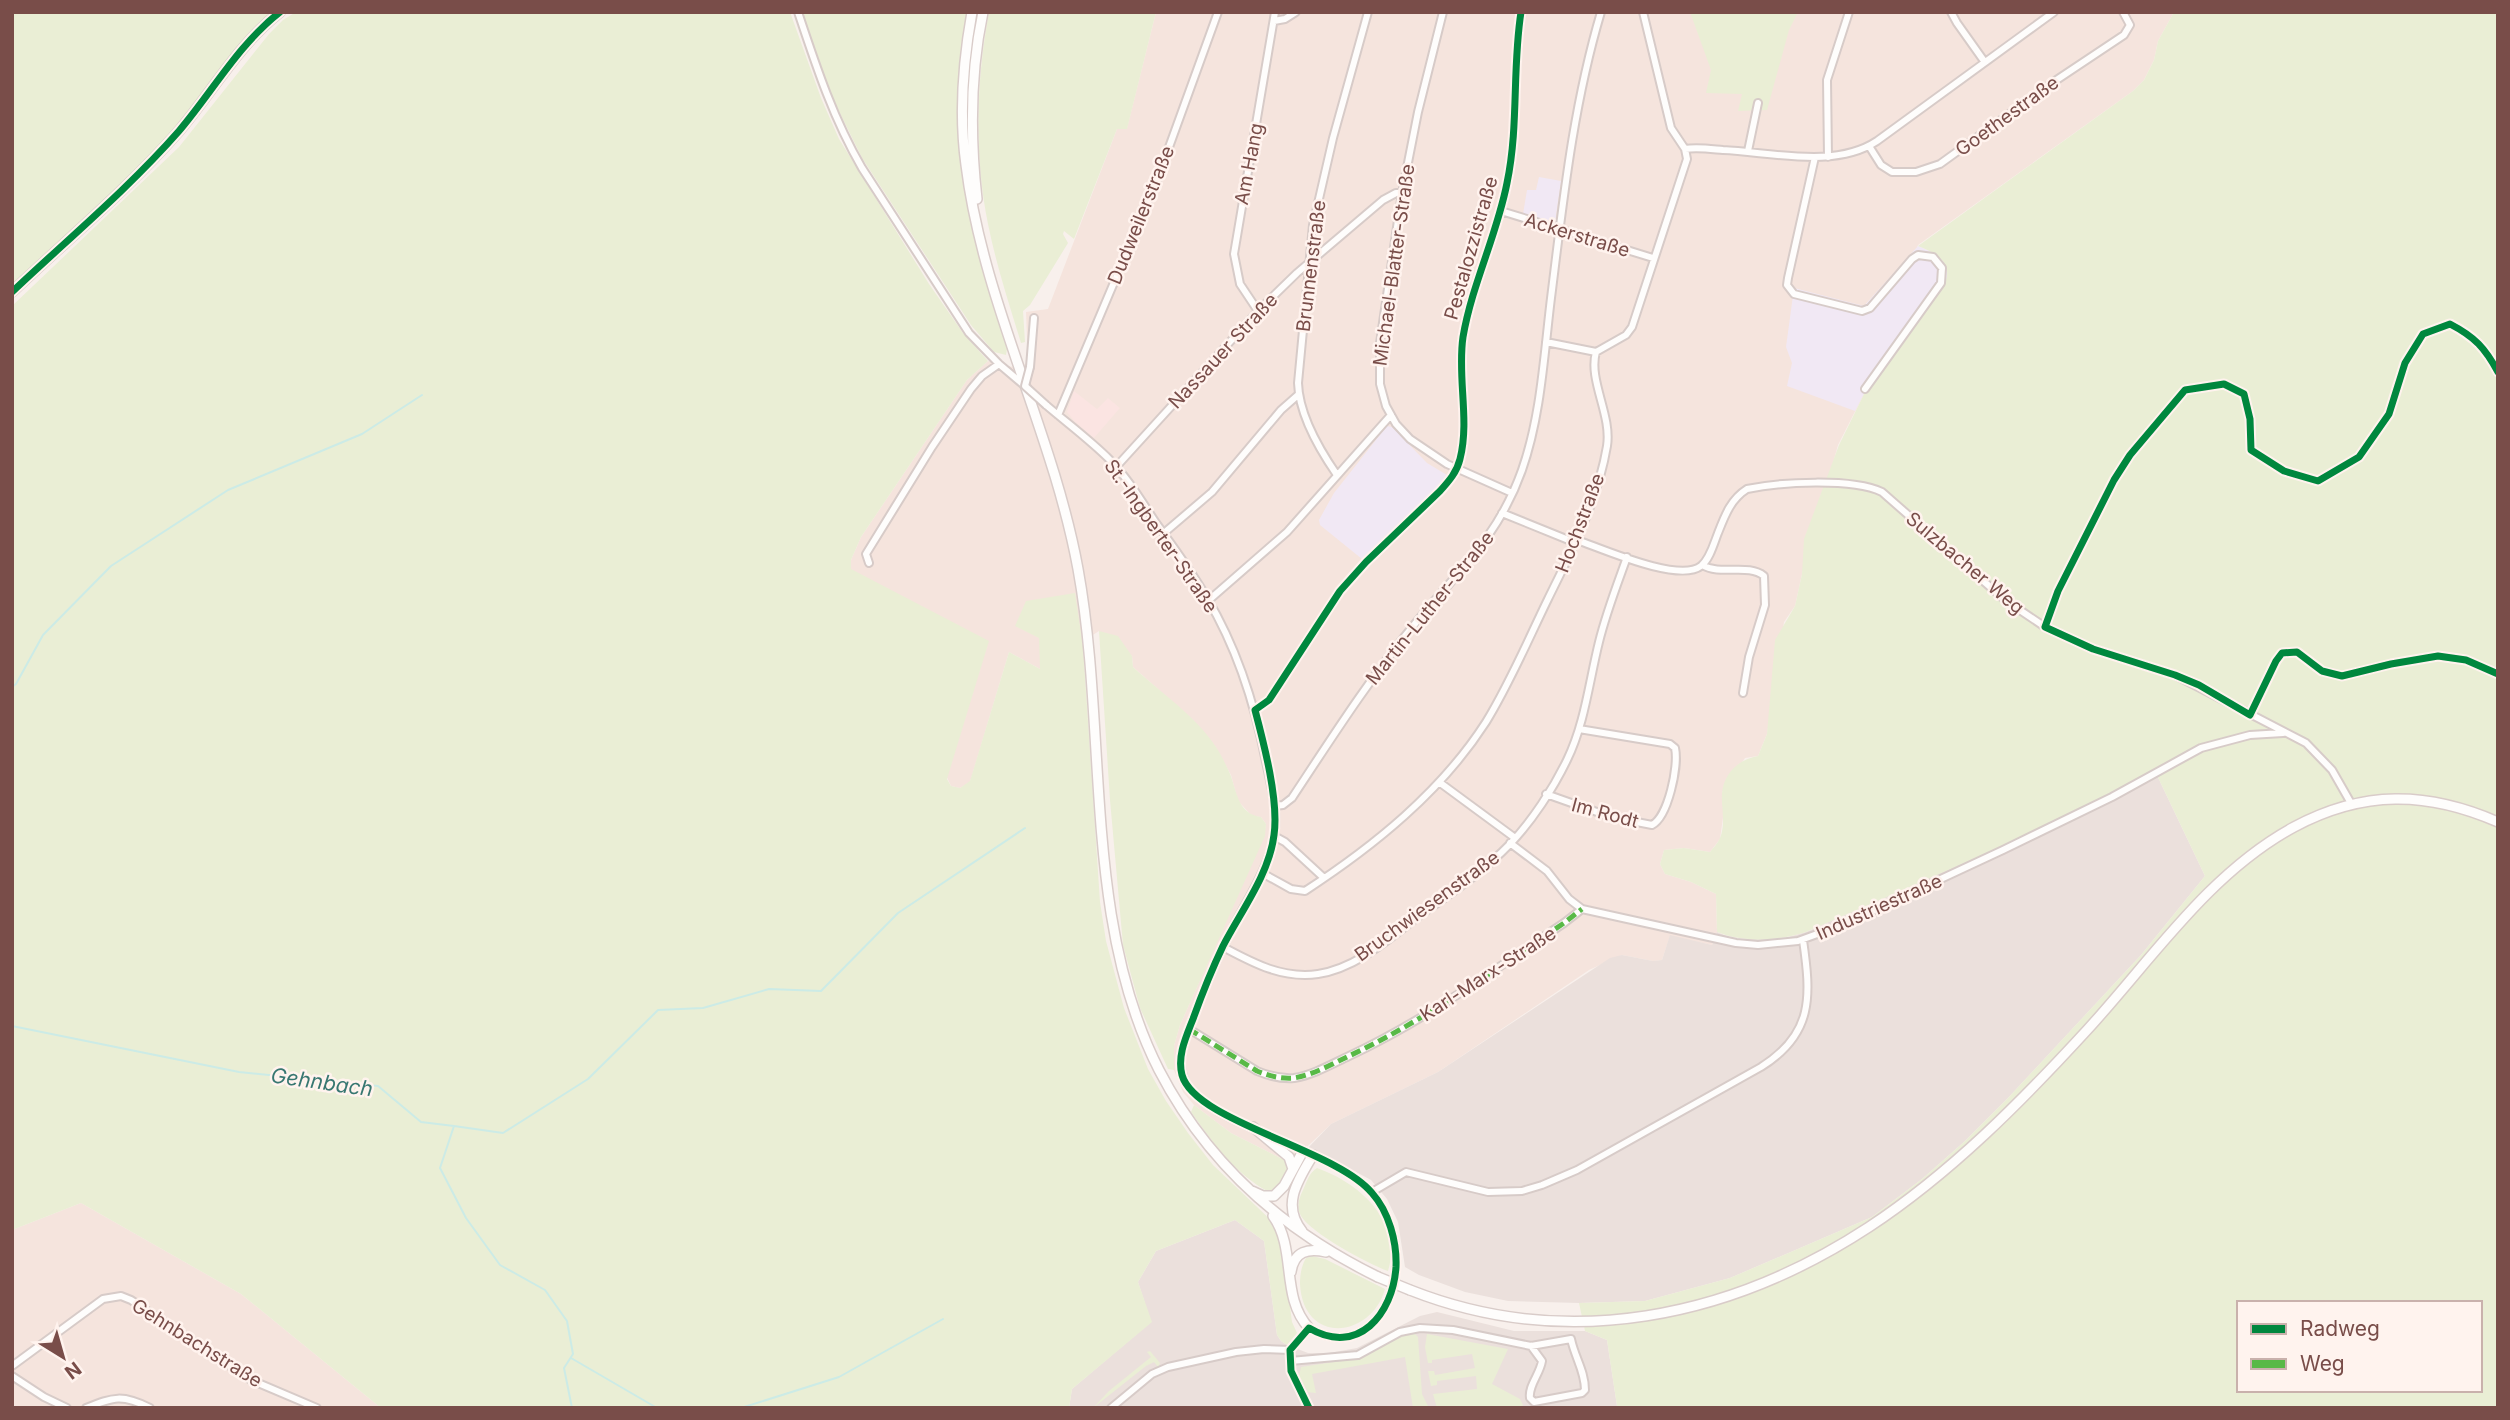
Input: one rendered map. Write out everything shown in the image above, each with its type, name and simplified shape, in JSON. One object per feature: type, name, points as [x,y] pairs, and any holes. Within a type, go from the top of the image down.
[{"type":"main road","points":[[12,292],[143,169],[185,124],[243,47],[280,12]]},
{"type":"main road","points":[[972,12],[964,79],[963,135],[968,184],[982,243],[1054,470],[1078,566],[1092,664],[1108,894],[1114,940],[1126,986],[1145,1040],[1172,1093],[1205,1142],[1268,1209],[1308,1238],[1378,1277],[1441,1302],[1489,1315],[1590,1323],[1635,1319],[1701,1305],[1749,1289],[1829,1251],[1869,1227],[1908,1199],[1985,1135],[2080,1038],[2201,901],[2248,858],[2301,824],[2352,805],[2419,799],[2454,805],[2498,822]]},
{"type":"main road","points":[[982,243],[973,168],[972,126],[975,65],[983,12]]},
{"type":"main road","points":[[1253,1127],[1289,1157],[1293,1169]]},
{"type":"main road","points":[[1245,1187],[1264,1196],[1274,1196],[1284,1186],[1303,1151]]},
{"type":"main road","points":[[1308,1238],[1294,1219],[1291,1203],[1300,1178],[1313,1155]]},
{"type":"main road","points":[[1268,1209],[1284,1233],[1295,1309],[1309,1328]]},
{"type":"main road","points":[[1290,1278],[1294,1261],[1300,1253],[1317,1250],[1335,1254]]},
{"type":"street","name":"St.-Ingberter-Straße","points":[[797,12],[825,94],[848,144],[969,333],[999,364],[1116,467],[1209,600],[1241,670],[1255,710],[1275,806],[1274,836],[1262,873],[1223,947],[1189,1030],[1180,1061],[1185,1083],[1195,1097],[1203,1102],[1346,1172],[1372,1192]]},
{"type":"street","name":"Dudweilerstraße","points":[[1058,415],[1156,183],[1218,12]]},
{"type":"street","name":"Am Hang","points":[[1258,311],[1240,284],[1234,254],[1275,12]]},
{"type":"street","points":[[1274,21],[1285,19],[1296,12]]},
{"type":"street","name":"Brunnenstraße","points":[[1337,475],[1307,420],[1298,395],[1299,368],[1312,232],[1336,125],[1368,12]]},
{"type":"street","name":"Michael-Blatter-Straße","points":[[1443,12],[1418,112],[1402,193],[1378,360],[1381,393],[1391,415],[1409,439],[1457,469],[1512,493]]},
{"type":"street","name":"Pestalozzistraße","points":[[1457,469],[1462,444],[1463,339],[1475,285],[1501,211],[1514,136],[1521,12]]},
{"type":"street","name":"Martin-Luther-Straße","points":[[1275,806],[1283,805],[1292,798],[1372,679],[1413,625],[1474,557],[1502,513],[1522,471],[1534,424],[1577,111],[1601,12]]},
{"type":"street","points":[[1546,342],[1596,352],[1626,335],[1632,327],[1686,159],[1685,149],[1671,128],[1643,12]]},
{"type":"street","points":[[1828,156],[1827,80],[1849,12]]},
{"type":"street","points":[[1951,12],[1984,61]]},
{"type":"street","points":[[1685,149],[1815,157],[1851,153],[1869,146],[2054,12]]},
{"type":"street","name":"Goethestraße","points":[[1869,146],[1877,159],[1892,172],[1916,172],[1940,164],[2055,80],[2124,35],[2130,25],[2123,12]]},
{"type":"street","points":[[1748,151],[1758,103]]},
{"type":"street","points":[[1815,157],[1788,278],[1787,285],[1794,294],[1862,312],[1870,307],[1918,255],[1933,257],[1942,268],[1941,283],[1865,389]]},
{"type":"street","name":"Nassauer Straße","points":[[1116,467],[1258,311],[1311,261],[1390,196],[1402,193]]},
{"type":"street","name":"Ackerstraße","points":[[1501,211],[1653,258]]},
{"type":"street","points":[[1025,386],[1030,367],[1034,318]]},
{"type":"street","name":"Hochstraße","points":[[1262,873],[1305,891],[1402,819],[1439,782],[1473,741],[1496,703],[1576,541],[1596,490],[1607,445],[1607,422],[1596,374],[1596,352]]},
{"type":"street","points":[[869,563],[866,554],[932,447],[982,376],[999,364]]},
{"type":"street","points":[[1164,533],[1212,492],[1281,410],[1298,395]]},
{"type":"street","points":[[1209,600],[1274,544],[1391,415]]},
{"type":"street","points":[[1255,710],[1269,700],[1329,606],[1352,576],[1440,491],[1457,469]]},
{"type":"street","name":"Sulzbacher Weg","points":[[1702,565],[1732,503],[1738,494],[1747,489],[1816,483],[1875,489],[1882,492],[2005,600],[2045,627],[2093,649],[2175,675],[2306,743],[2324,759],[2341,782],[2352,805]]},
{"type":"street","points":[[1502,513],[1576,541],[1678,572],[1696,569],[1702,565],[1716,570],[1757,572],[1764,576],[1767,594],[1749,657],[1743,694]]},
{"type":"street","name":"Bruchwiesenstraße","points":[[1223,947],[1256,965],[1282,973],[1317,974],[1332,971],[1378,946],[1474,876],[1513,841],[1566,761],[1579,729],[1605,619],[1627,556]]},
{"type":"street","name":"Im Rodt","points":[[1546,794],[1611,817],[1652,825],[1661,819],[1671,787],[1675,748],[1670,744],[1579,729]]},
{"type":"street","name":"Industriestraße","points":[[1372,1192],[1406,1172],[1489,1192],[1522,1191],[1577,1170],[1761,1067],[1786,1049],[1795,1037],[1807,1006],[1803,940],[1842,925],[2112,797],[2201,748],[2250,735],[2286,733]]},
{"type":"street","name":"Bruchwiesenstraße","points":[[1439,782],[1513,841],[1547,871],[1569,899],[1583,909]]},
{"type":"street","points":[[1274,836],[1285,842],[1324,878]]},
{"type":"street","points":[[1583,909],[1736,943],[1780,944],[1803,940]]},
{"type":"street","name":"Karl-Marx-Straße","points":[[1189,1030],[1269,1076],[1281,1078],[1306,1075],[1419,1020],[1583,909]]},
{"type":"street","points":[[1309,1408],[1296,1383],[1290,1350],[1309,1328],[1331,1338],[1357,1335],[1378,1319],[1395,1276],[1396,1254],[1386,1216],[1372,1192]]},
{"type":"street","name":"Gehnbachstraße","points":[[12,1366],[103,1299],[110,1296],[121,1297],[139,1306],[251,1380],[317,1408]]},
{"type":"street","points":[[1290,1361],[1358,1355],[1400,1332],[1420,1328],[1454,1330],[1531,1346],[1571,1339],[1576,1359],[1583,1370],[1585,1391],[1534,1402],[1529,1392],[1542,1361],[1531,1346]]},
{"type":"street","points":[[1111,1408],[1152,1374],[1168,1367],[1236,1352],[1290,1350]]},
{"type":"street","points":[[12,1376],[67,1408]]},
{"type":"street","points":[[86,1408],[118,1397],[131,1399],[150,1408]]},
{"type":"shaded area","points":[[1156,12],[2174,12],[2158,41],[2154,60],[2144,80],[2133,91],[1918,245],[1867,388],[1838,445],[1795,606],[1784,622],[1767,734],[1758,756],[1745,758],[1722,792],[1724,810],[1720,839],[1710,852],[1684,848],[1664,850],[1660,864],[1665,874],[1716,894],[1717,932],[1712,945],[1670,936],[1662,960],[1653,961],[1622,955],[1589,970],[1438,1072],[1331,1124],[1290,1163],[1231,1133],[1194,1105],[1183,1092],[1174,1070],[1174,1046],[1180,1025],[1264,836],[1266,824],[1261,817],[1252,816],[1238,801],[1231,775],[1215,746],[1193,720],[1133,667],[1132,656],[1099,631],[1040,669],[1009,652],[970,782],[960,788],[951,786],[851,570],[851,560],[861,537],[967,380],[988,361],[1017,368],[1028,363],[1026,312],[1048,309],[1117,129],[1127,128]]},
{"type":"shaded area","points":[[1539,177],[1561,181],[1555,222],[1523,214],[1527,190],[1536,190]]},
{"type":"shaded area","points":[[1918,246],[1932,252],[1944,262],[1949,272],[1946,281],[1867,388],[1855,411],[1787,386],[1792,363],[1786,347],[1794,288],[1864,306]]},
{"type":"shaded area","points":[[1074,391],[1097,409],[1108,398],[1120,408],[1094,438],[1067,412]]},
{"type":"shaded area","points":[[1387,426],[1392,427],[1427,463],[1447,475],[1436,490],[1362,559],[1320,525],[1319,520],[1334,493]]},
{"type":"shaded area","points":[[2154,769],[2205,876],[2141,955],[2008,1098],[1922,1179],[1872,1217],[1730,1278],[1645,1301],[1508,1301],[1465,1292],[1405,1267],[1398,1222],[1387,1199],[1371,1180],[1306,1150],[1331,1124],[1438,1072],[1610,958],[1622,955],[1653,961],[1662,960],[1670,935],[1712,945],[1717,932],[1734,939],[1782,939],[1806,932],[1987,852]]},
{"type":"shaded area","points":[[81,1203],[241,1294],[381,1408],[12,1408],[12,1230]]},
{"type":"shaded area","points":[[1235,1220],[1264,1241],[1277,1335],[1287,1345],[1308,1353],[1329,1353],[1357,1348],[1420,1316],[1437,1312],[1514,1331],[1585,1331],[1607,1340],[1617,1406],[1069,1408],[1072,1389],[1151,1322],[1138,1282],[1156,1251]]},
{"type":"green space","points":[[12,12],[272,12],[231,56],[151,154],[12,286]]},
{"type":"green space","points":[[296,12],[790,12],[839,139],[929,284],[963,333],[988,361],[967,380],[861,537],[851,560],[851,569],[989,641],[947,779],[951,786],[960,788],[970,781],[1009,652],[1040,669],[1039,638],[1015,626],[1026,601],[1075,593],[1083,646],[1100,902],[1106,941],[1124,1008],[1148,1069],[1188,1133],[1213,1165],[1280,1229],[1292,1322],[1297,1333],[1287,1345],[1277,1335],[1264,1241],[1235,1220],[1156,1251],[1138,1282],[1152,1322],[1072,1389],[1069,1408],[381,1408],[241,1294],[81,1203],[12,1230],[12,306],[179,147],[269,34]]},
{"type":"green space","points":[[802,12],[968,12],[962,168],[974,233],[1007,349],[1006,355],[994,352],[971,325],[862,158],[831,95]]},
{"type":"green space","points":[[989,12],[1156,12],[1127,129],[1117,129],[1074,239],[1064,231],[1068,243],[1030,305],[1023,311],[1025,342],[1021,343],[991,239],[980,172],[979,92]]},
{"type":"green space","points":[[1690,12],[1798,12],[1789,30],[1767,110],[1738,111],[1742,94],[1706,93],[1711,70]]},
{"type":"green space","points":[[2174,12],[2498,12],[2498,1408],[1614,1408],[1617,1406],[1607,1340],[1585,1331],[1579,1303],[1645,1301],[1730,1278],[1872,1217],[1922,1179],[2008,1098],[2141,955],[2205,876],[2154,769],[2069,814],[1982,855],[1806,932],[1784,937],[1750,939],[1717,932],[1716,894],[1665,874],[1660,864],[1664,850],[1684,848],[1710,852],[1722,832],[1722,793],[1729,773],[1745,760],[1758,756],[1767,734],[1775,640],[1795,606],[1802,574],[1804,539],[1839,445],[1867,388],[1946,280],[1944,262],[1918,246],[2133,91],[2144,80],[2154,60],[2158,41]]},
{"type":"green space","points":[[1099,631],[1118,636],[1132,656],[1133,667],[1208,736],[1231,776],[1243,807],[1261,817],[1266,824],[1265,836],[1180,1025],[1174,1046],[1174,1070],[1168,1069],[1140,1008],[1123,945]]},
{"type":"green space","points":[[1194,1105],[1231,1133],[1290,1163],[1276,1190],[1269,1192],[1235,1167],[1191,1112]]},
{"type":"green space","points":[[1317,1168],[1348,1184],[1374,1207],[1389,1236],[1391,1253],[1388,1271],[1328,1239],[1301,1216],[1298,1206],[1300,1196],[1310,1175]]},
{"type":"green space","points":[[1312,1256],[1325,1259],[1385,1289],[1377,1306],[1366,1318],[1353,1325],[1338,1328],[1325,1326],[1313,1318],[1304,1304],[1300,1284],[1304,1261]]},
{"type":"green space","points":[[1414,1333],[1418,1337],[1422,1394],[1429,1408],[1413,1408],[1405,1357],[1312,1374],[1316,1393],[1308,1392],[1299,1376],[1301,1367],[1360,1358],[1402,1335]]},
{"type":"green space","points":[[1427,1334],[1508,1349],[1492,1384],[1520,1399],[1523,1405],[1521,1408],[1437,1408],[1433,1394],[1477,1389],[1476,1376],[1437,1381],[1437,1385],[1431,1386],[1428,1371],[1434,1371],[1435,1375],[1475,1368],[1472,1354],[1432,1360],[1432,1363],[1428,1363],[1425,1347]]},
{"type":"green space","points":[[1150,1351],[1160,1363],[1158,1367],[1154,1362],[1146,1366],[1093,1408],[1109,1391],[1151,1357],[1147,1352]]},
{"type":"waterway","points":[[12,687],[43,635],[111,566],[228,490],[362,434],[422,395]]},
{"type":"waterway","points":[[454,1126],[503,1133],[588,1079],[658,1010],[703,1008],[769,989],[821,991],[898,913],[1025,828]]},
{"type":"waterway","name":"Gehnbach","points":[[12,1026],[239,1072],[378,1086],[421,1122],[454,1126],[440,1168],[466,1218],[500,1265],[545,1290],[567,1321],[573,1354],[564,1368],[572,1408]]},
{"type":"waterway","points":[[741,1408],[839,1377],[943,1319]]},
{"type":"waterway","points":[[571,1358],[657,1408]]},
{"type":"marked path","points":[[1189,1029],[1262,1073],[1284,1078],[1308,1074],[1405,1027],[1512,959],[1582,909]]},
{"type":"cycle path","points":[[12,292],[119,193],[159,152],[179,131],[251,39],[280,12]]},
{"type":"cycle path","points":[[1309,1408],[1291,1371],[1290,1350],[1309,1328],[1327,1336],[1343,1337],[1357,1334],[1370,1326],[1380,1315],[1388,1300],[1396,1267],[1395,1248],[1387,1218],[1372,1193],[1354,1177],[1238,1121],[1192,1092],[1182,1075],[1181,1054],[1215,964],[1260,878],[1271,850],[1275,821],[1273,789],[1255,710],[1269,700],[1340,591],[1366,562],[1440,491],[1459,464],[1464,429],[1461,367],[1463,337],[1472,298],[1503,202],[1511,162],[1521,12]]},
{"type":"cycle path","points":[[2498,372],[2478,344],[2450,324],[2423,334],[2405,363],[2389,414],[2359,457],[2318,481],[2284,471],[2251,450],[2250,419],[2244,394],[2224,384],[2185,390],[2130,455],[2114,480],[2058,591],[2045,627],[2093,649],[2199,685],[2250,715],[2282,653],[2297,652],[2322,671],[2342,676],[2438,656],[2466,660],[2498,674]]}]
